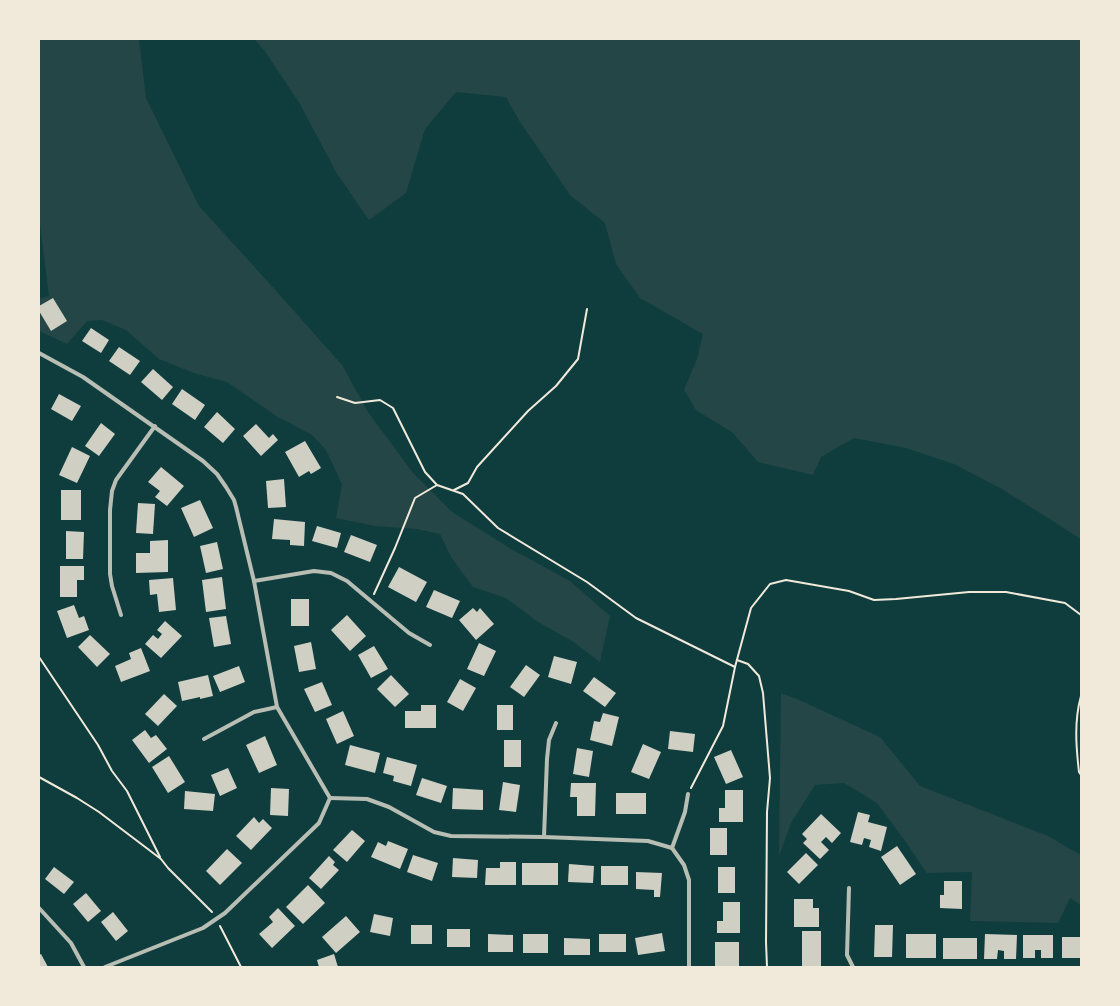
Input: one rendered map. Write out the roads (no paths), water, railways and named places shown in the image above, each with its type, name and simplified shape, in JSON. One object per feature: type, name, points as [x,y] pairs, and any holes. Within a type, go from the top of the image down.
[{"type":"street","points":[[39,353],[83,377],[155,426],[217,474],[226,487],[234,500],[254,581],[277,707],[330,798]]},
{"type":"street","points":[[121,615],[110,574],[110,510],[112,491],[116,480],[155,426]]},
{"type":"street","points":[[254,581],[314,571],[331,573],[347,581],[409,632],[430,645]]},
{"type":"street","points":[[204,738],[254,712],[277,707]]},
{"type":"street","points":[[544,837],[547,759],[549,740],[556,723]]},
{"type":"street","points":[[672,848],[685,812],[688,794]]},
{"type":"street","points":[[330,798],[367,799],[389,807],[434,832],[451,836],[544,837],[648,841],[672,848],[684,865],[689,880],[689,967]]},
{"type":"street","points":[[105,967],[203,928],[225,913],[319,823],[330,798]]},
{"type":"street","points":[[849,888],[848,955],[853,967]]},
{"type":"street","points":[[39,908],[71,943],[84,967]]}]
